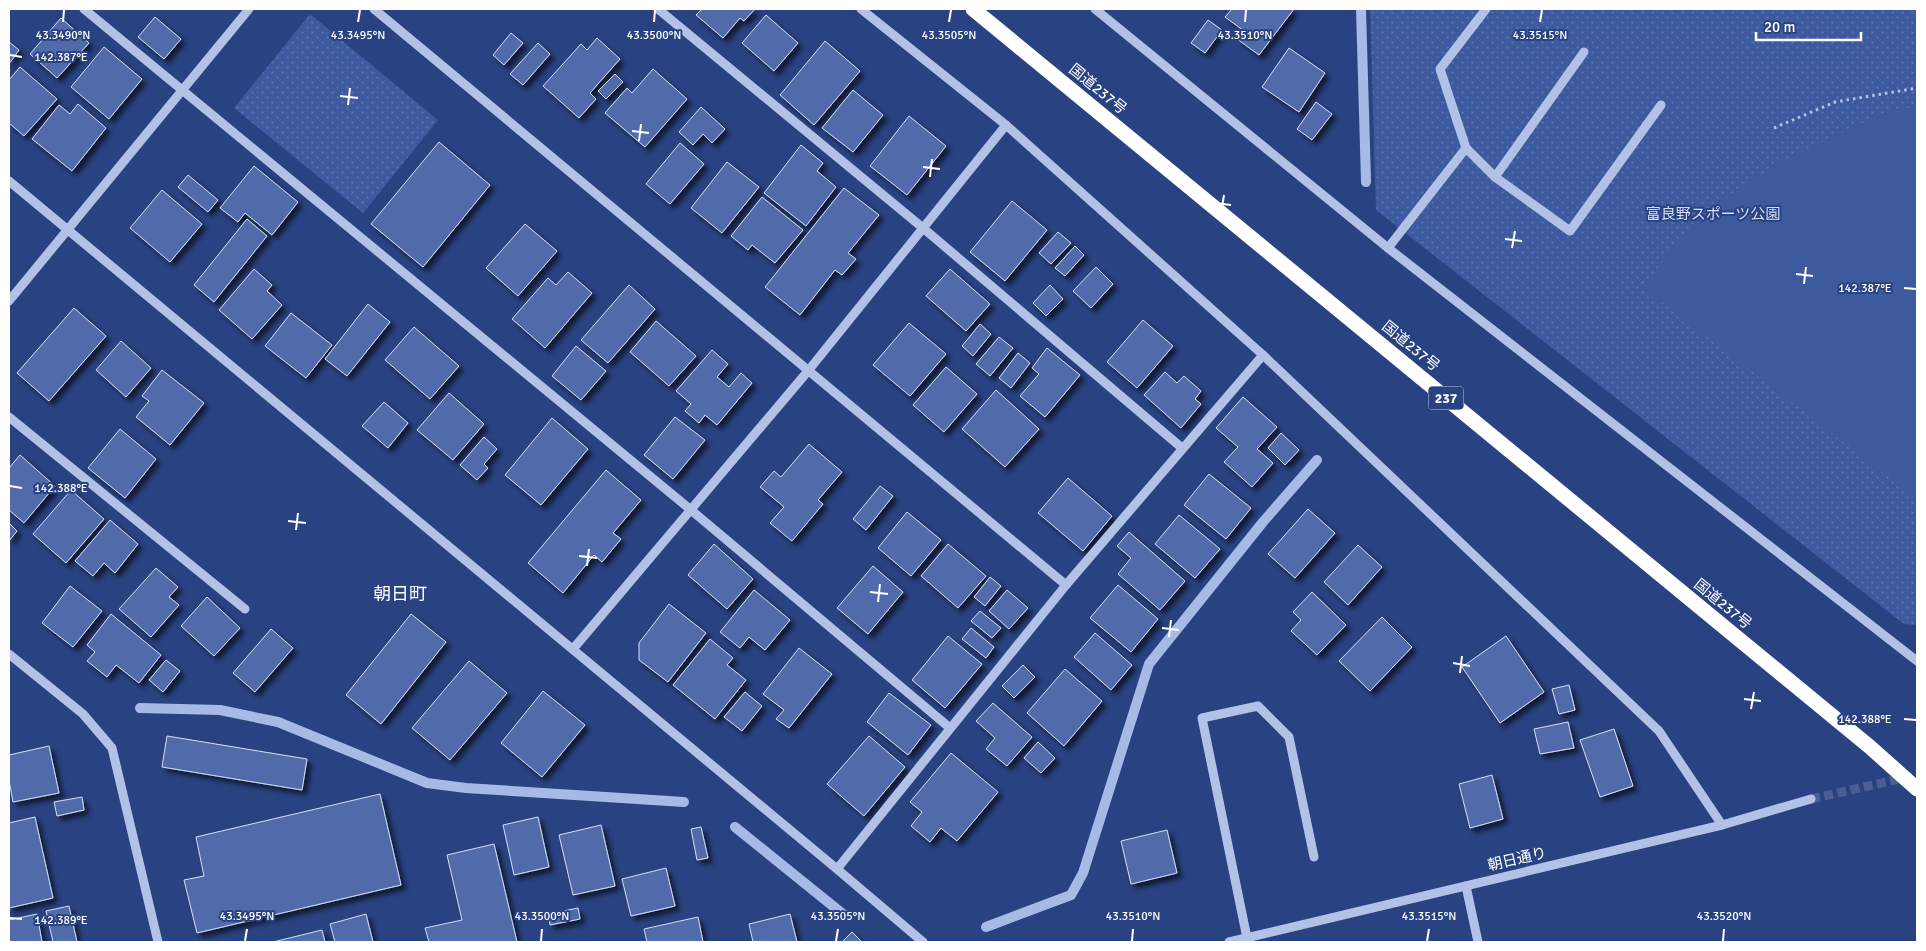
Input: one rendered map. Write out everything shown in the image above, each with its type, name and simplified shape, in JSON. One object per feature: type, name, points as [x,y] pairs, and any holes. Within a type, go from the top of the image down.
[{"type":"highway","name":"国道237号","points":[[973,9],[1870,747],[1917,789]]},
{"type":"street","points":[[84,9],[691,510],[950,728]]},
{"type":"street","points":[[9,300],[249,9]]},
{"type":"street","points":[[374,9],[1066,585]]},
{"type":"street","points":[[658,9],[923,228],[1182,448]]},
{"type":"street","points":[[862,9],[1006,125],[1263,355],[1659,731],[1722,825]]},
{"type":"street","points":[[1095,9],[1388,248],[1917,661]]},
{"type":"street","points":[[1486,9],[1440,69],[1466,148],[1495,177],[1570,231],[1661,105]]},
{"type":"street","points":[[1495,177],[1584,52]]},
{"type":"street","points":[[573,649],[808,371],[1006,125]]},
{"type":"street","points":[[1388,248],[1466,148]]},
{"type":"street","points":[[9,181],[923,942]]},
{"type":"street","points":[[837,869],[1066,585],[1263,355]]},
{"type":"street","points":[[9,418],[245,609]]},
{"type":"street","points":[[9,654],[83,714],[112,748],[158,942]]},
{"type":"street","points":[[1247,938],[1202,718],[1258,706],[1289,737],[1314,857]]},
{"type":"street","name":"朝日通り","points":[[1229,942],[1722,825],[1811,799]]},
{"type":"street","points":[[1466,886],[1478,942]]},
{"type":"path","points":[[1774,128],[1835,102],[1917,88]]},
{"type":"green space","name":"富良野スポーツ公園","points":[[1370,9],[1917,9],[1917,625],[1904,624],[1376,210]]},
{"type":"green space","points":[[310,14],[438,120],[363,213],[234,108]]},
{"type":"green space","points":[[1917,106],[1917,499],[1644,288],[1671,250],[1722,201],[1778,163],[1883,113]]},
{"type":"building","points":[[702,9],[755,9],[744,21],[740,18],[723,38],[696,15]]},
{"type":"building","points":[[1232,9],[1294,9],[1259,55],[1237,39],[1244,31],[1225,17]]},
{"type":"building","points":[[766,15],[798,43],[774,71],[742,43]]},
{"type":"building","points":[[155,17],[181,39],[164,59],[138,37]]},
{"type":"building","points":[[61,18],[89,43],[57,78],[30,54]]},
{"type":"building","points":[[1208,20],[1222,30],[1205,53],[1191,43]]},
{"type":"building","points":[[511,33],[523,43],[504,65],[493,55]]},
{"type":"building","points":[[597,38],[620,59],[590,93],[596,99],[579,118],[543,86],[581,44],[587,50]]},
{"type":"building","points":[[825,41],[860,71],[814,125],[780,95]]},
{"type":"building","points":[[9,42],[19,50],[9,64]]},
{"type":"building","points":[[538,43],[550,54],[523,85],[510,74]]},
{"type":"building","points":[[104,47],[142,79],[109,119],[71,87]]},
{"type":"building","points":[[1289,48],[1325,73],[1299,112],[1262,87]]},
{"type":"building","points":[[20,67],[57,99],[24,136],[9,123],[9,80]]},
{"type":"building","points":[[653,69],[687,99],[645,147],[605,113],[627,88],[632,93]]},
{"type":"building","points":[[615,74],[623,82],[606,99],[598,91]]},
{"type":"building","points":[[853,90],[883,115],[853,152],[822,128]]},
{"type":"building","points":[[1316,102],[1332,114],[1312,140],[1297,129]]},
{"type":"building","points":[[78,104],[106,128],[72,171],[32,139],[59,105],[70,114]]},
{"type":"building","points":[[701,107],[725,129],[712,143],[703,134],[693,145],[679,132]]},
{"type":"building","points":[[909,116],[946,146],[907,195],[870,166]]},
{"type":"building","points":[[439,142],[490,185],[423,267],[371,224]]},
{"type":"building","points":[[680,143],[704,164],[670,204],[646,184]]},
{"type":"building","points":[[801,145],[823,163],[817,171],[836,187],[806,226],[764,193]]},
{"type":"building","points":[[727,162],[759,187],[722,233],[691,208]]},
{"type":"building","points":[[254,166],[298,202],[272,235],[245,213],[238,222],[220,208]]},
{"type":"building","points":[[188,175],[218,200],[208,212],[178,187]]},
{"type":"building","points":[[844,188],[879,215],[848,253],[856,259],[842,275],[835,270],[800,315],[765,287]]},
{"type":"building","points":[[162,190],[202,224],[170,262],[130,228]]},
{"type":"building","points":[[762,197],[803,230],[775,263],[752,245],[748,250],[731,236]]},
{"type":"building","points":[[1012,201],[1047,230],[1005,281],[970,252]]},
{"type":"building","points":[[247,219],[267,236],[214,302],[194,285]]},
{"type":"building","points":[[525,224],[557,251],[518,296],[486,268]]},
{"type":"building","points":[[1058,232],[1071,243],[1051,264],[1039,253]]},
{"type":"building","points":[[1075,246],[1084,255],[1065,276],[1055,268]]},
{"type":"building","points":[[1096,267],[1113,284],[1091,308],[1073,291]]},
{"type":"building","points":[[254,269],[272,285],[267,291],[282,305],[252,339],[219,310]]},
{"type":"building","points":[[950,269],[990,304],[966,331],[926,296]]},
{"type":"building","points":[[568,272],[592,293],[545,348],[512,319],[548,278],[556,285]]},
{"type":"building","points":[[629,285],[655,309],[608,363],[581,340]]},
{"type":"building","points":[[1050,285],[1063,299],[1046,316],[1033,303]]},
{"type":"building","points":[[368,304],[390,322],[347,376],[325,359]]},
{"type":"building","points":[[74,308],[106,336],[49,401],[17,373]]},
{"type":"building","points":[[291,313],[332,345],[306,378],[265,346]]},
{"type":"building","points":[[1143,320],[1173,346],[1137,388],[1107,362]]},
{"type":"building","points":[[656,321],[696,356],[669,386],[630,352]]},
{"type":"building","points":[[909,323],[946,354],[910,396],[873,365]]},
{"type":"building","points":[[980,324],[991,334],[973,356],[962,346]]},
{"type":"building","points":[[414,327],[459,366],[430,399],[385,360]]},
{"type":"building","points":[[999,337],[1013,348],[990,376],[976,364]]},
{"type":"building","points":[[121,341],[151,368],[126,397],[96,370]]},
{"type":"building","points":[[576,346],[606,371],[581,400],[552,376]]},
{"type":"building","points":[[1047,348],[1080,375],[1045,417],[1020,396],[1039,374],[1032,368]]},
{"type":"building","points":[[712,350],[728,364],[717,377],[729,387],[741,373],[752,383],[717,425],[705,415],[699,423],[685,411],[691,404],[676,391]]},
{"type":"building","points":[[1018,353],[1030,363],[1011,388],[999,378]]},
{"type":"building","points":[[946,367],[977,394],[944,432],[913,405]]},
{"type":"building","points":[[162,370],[204,403],[170,445],[136,417],[149,401],[142,396]]},
{"type":"building","points":[[1165,372],[1177,383],[1184,376],[1201,391],[1195,399],[1201,404],[1181,428],[1144,395]]},
{"type":"building","points":[[996,390],[1039,429],[1005,467],[962,429]]},
{"type":"building","points":[[449,393],[484,424],[453,460],[417,430]]},
{"type":"building","points":[[1243,397],[1277,427],[1257,449],[1273,463],[1252,487],[1224,462],[1238,447],[1216,428]]},
{"type":"building","points":[[384,402],[408,423],[388,448],[362,426]]},
{"type":"building","points":[[675,417],[705,440],[673,479],[644,455]]},
{"type":"building","points":[[552,418],[588,449],[541,505],[505,475]]},
{"type":"building","points":[[120,429],[156,459],[125,498],[88,468]]},
{"type":"building","points":[[1281,433],[1299,450],[1285,465],[1268,448]]},
{"type":"building","points":[[484,437],[497,449],[484,464],[488,468],[477,480],[460,465]]},
{"type":"building","points":[[809,444],[842,472],[818,500],[823,504],[792,541],[770,523],[784,507],[760,487],[774,471],[781,477]]},
{"type":"building","points":[[20,455],[55,486],[24,523],[9,510],[9,468]]},
{"type":"building","points":[[606,470],[641,500],[613,533],[621,539],[602,562],[594,555],[563,593],[528,563]]},
{"type":"building","points":[[1209,474],[1251,508],[1226,539],[1184,505]]},
{"type":"building","points":[[1068,478],[1112,516],[1083,551],[1038,513]]},
{"type":"building","points":[[880,486],[893,496],[866,530],[853,519]]},
{"type":"building","points":[[71,490],[104,519],[66,563],[33,534]]},
{"type":"building","points":[[1308,509],[1335,533],[1295,578],[1268,554]]},
{"type":"building","points":[[907,512],[941,540],[911,576],[878,548]]},
{"type":"building","points":[[1179,515],[1220,549],[1195,578],[1155,544]]},
{"type":"building","points":[[110,520],[138,544],[115,573],[104,563],[93,576],[75,561]]},
{"type":"building","points":[[9,523],[17,531],[9,541]]},
{"type":"building","points":[[1129,532],[1185,581],[1160,610],[1118,574],[1131,558],[1117,546]]},
{"type":"building","points":[[714,544],[753,579],[727,609],[688,575]]},
{"type":"building","points":[[948,544],[986,576],[958,608],[921,576]]},
{"type":"building","points":[[1358,545],[1382,567],[1348,605],[1324,582]]},
{"type":"building","points":[[873,566],[903,592],[868,634],[837,608]]},
{"type":"building","points":[[156,568],[178,587],[169,597],[179,605],[151,637],[119,609]]},
{"type":"building","points":[[990,577],[1001,586],[985,606],[974,597]]},
{"type":"building","points":[[1118,585],[1158,619],[1131,652],[1090,618]]},
{"type":"building","points":[[70,586],[102,611],[73,647],[42,623]]},
{"type":"building","points":[[754,590],[790,620],[765,650],[749,637],[740,648],[720,632]]},
{"type":"building","points":[[1007,590],[1028,608],[1009,629],[989,611]]},
{"type":"building","points":[[1312,592],[1346,625],[1317,655],[1291,631],[1301,620],[1293,612]]},
{"type":"building","points":[[207,597],[240,628],[214,656],[181,626]]},
{"type":"building","points":[[669,604],[706,633],[668,682],[639,660],[639,643]]},
{"type":"building","points":[[980,611],[1001,628],[992,638],[971,621]]},
{"type":"building","points":[[111,614],[161,655],[139,683],[116,665],[107,677],[87,661],[95,652],[87,645]]},
{"type":"building","points":[[411,614],[446,642],[381,724],[346,695]]},
{"type":"building","points":[[1382,617],[1412,647],[1370,691],[1339,661]]},
{"type":"building","points":[[971,628],[994,647],[986,658],[962,639]]},
{"type":"building","points":[[271,629],[293,648],[255,692],[233,673]]},
{"type":"building","points":[[1095,633],[1132,665],[1111,690],[1074,657]]},
{"type":"building","points":[[948,636],[982,664],[945,708],[912,680]]},
{"type":"building","points":[[1506,636],[1544,692],[1500,723],[1462,667]]},
{"type":"building","points":[[710,639],[733,658],[727,665],[746,680],[715,719],[673,685]]},
{"type":"building","points":[[799,648],[832,674],[789,728],[776,719],[784,710],[763,694]]},
{"type":"building","points":[[166,660],[180,671],[163,692],[149,680]]},
{"type":"building","points":[[469,661],[507,693],[450,760],[412,728]]},
{"type":"building","points":[[1023,665],[1035,677],[1014,698],[1002,686]]},
{"type":"building","points":[[1065,669],[1102,701],[1064,746],[1027,713]]},
{"type":"building","points":[[1569,685],[1575,710],[1559,714],[1552,689]]},
{"type":"building","points":[[543,691],[585,725],[542,777],[501,743]]},
{"type":"building","points":[[745,692],[762,706],[742,731],[724,717]]},
{"type":"building","points":[[889,693],[931,725],[908,755],[867,722]]},
{"type":"building","points":[[993,703],[1032,737],[1007,766],[986,749],[995,738],[976,721]]},
{"type":"building","points":[[1568,722],[1574,748],[1540,754],[1534,729]]},
{"type":"building","points":[[1614,729],[1633,786],[1600,797],[1580,740]]},
{"type":"building","points":[[167,736],[307,759],[302,790],[162,767]]},
{"type":"building","points":[[869,736],[905,767],[864,816],[827,784]]},
{"type":"building","points":[[1038,742],[1055,758],[1041,773],[1024,758]]},
{"type":"building","points":[[49,746],[59,793],[13,802],[9,780],[9,755]]},
{"type":"building","points":[[951,753],[998,792],[957,841],[941,828],[930,842],[911,826],[922,812],[910,802]]},
{"type":"building","points":[[1492,775],[1503,819],[1470,828],[1459,784]]},
{"type":"building","points":[[380,794],[401,885],[197,933],[184,880],[204,876],[196,837]]},
{"type":"building","points":[[82,797],[84,810],[57,816],[54,802]]},
{"type":"building","points":[[35,817],[53,898],[9,908],[9,823]]},
{"type":"building","points":[[538,817],[549,867],[514,875],[503,825]]},
{"type":"building","points":[[601,825],[615,886],[573,895],[559,835]]},
{"type":"building","points":[[701,827],[708,858],[697,860],[691,829]]},
{"type":"building","points":[[1167,830],[1177,873],[1131,884],[1121,841]]},
{"type":"building","points":[[494,844],[517,942],[429,942],[425,928],[462,920],[447,855]]},
{"type":"building","points":[[666,868],[675,906],[631,916],[622,879]]},
{"type":"building","points":[[69,906],[77,942],[53,942],[46,911]]},
{"type":"building","points":[[578,908],[580,919],[550,925],[548,914]]},
{"type":"building","points":[[37,914],[42,942],[9,942],[9,920]]},
{"type":"building","points":[[366,914],[373,942],[335,942],[330,924]]},
{"type":"building","points":[[790,914],[797,942],[753,942],[749,924]]},
{"type":"building","points":[[698,917],[703,942],[647,942],[644,929]]},
{"type":"building","points":[[322,930],[325,942],[273,942]]},
{"type":"building","points":[[852,932],[862,942],[842,942]]},
{"type":"waterway","points":[[1361,9],[1366,182]]},
{"type":"waterway","points":[[986,927],[1071,895],[1083,873],[1149,664],[1263,522],[1317,460]]},
{"type":"waterway","points":[[140,708],[220,710],[278,722],[427,783],[466,788],[684,802]]},
{"type":"waterway","points":[[735,827],[844,915]]},
{"type":"tunnel","points":[[1811,799],[1917,775]]},
{"type":"district","name":"朝日町","points":[[400,594]]}]
